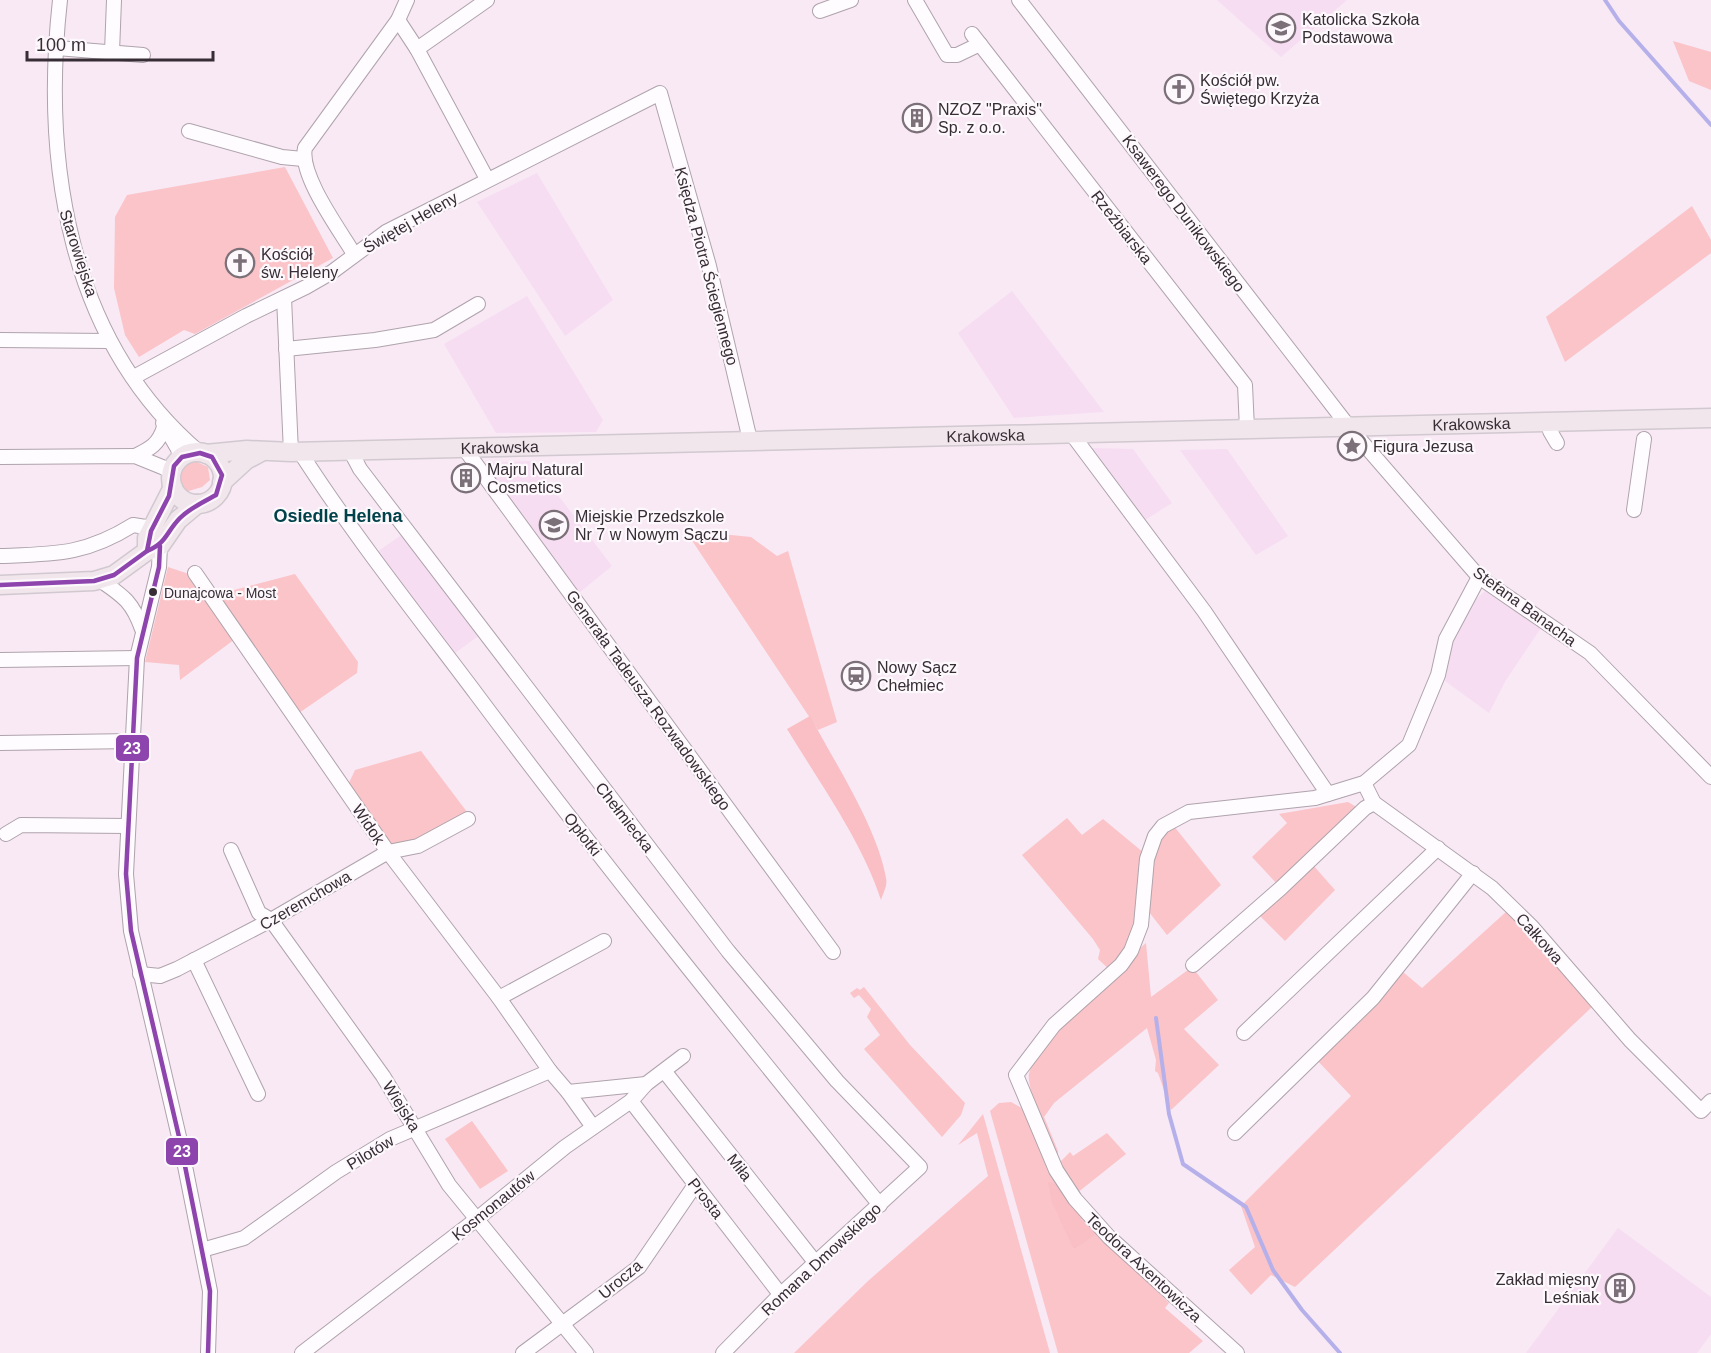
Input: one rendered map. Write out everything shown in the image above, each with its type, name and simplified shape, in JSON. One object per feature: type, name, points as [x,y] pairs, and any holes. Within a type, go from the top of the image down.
[{"type":"main road","name":"Krakowska","points":[[186,464],[247,450],[296,452],[1711,418]]},
{"type":"main road","points":[[0,585],[100,580],[124,570],[153,549],[178,520],[198,504],[216,495],[222,482],[246,460],[261,452]]},
{"type":"main road","points":[[186,464],[221,468],[222,482]]},
{"type":"main road","points":[[186,464],[182,499],[198,504]]},
{"type":"main road","points":[[153,549],[147,538],[186,464]]},
{"type":"street","name":"Starowiejska","points":[[60,0],[57,48],[57,167],[68,231],[109,340],[163,421],[186,464]]},
{"type":"street","points":[[112,52],[114,0]]},
{"type":"street","points":[[354,254],[310,178],[303,159],[305,148],[398,20],[407,0]]},
{"type":"street","points":[[417,49],[487,0]]},
{"type":"street","points":[[820,11],[851,0]]},
{"type":"street","name":"Rzeźbiarska","points":[[915,0],[947,55],[957,55],[976,39],[1245,385],[1247,429]]},
{"type":"street","name":"Ksawerego Dunikowskiego","points":[[1019,0],[1348,427]]},
{"type":"street","points":[[398,20],[417,49],[486,180]]},
{"type":"street","points":[[57,48],[143,55]]},
{"type":"street","name":"Świętej Heleny","points":[[134,377],[332,272],[386,232],[660,93]]},
{"type":"street","name":"Księdza Piotra Ściegiennego","points":[[660,93],[709,266],[750,440]]},
{"type":"street","points":[[189,131],[282,157],[303,159]]},
{"type":"street","points":[[284,298],[286,349],[296,452]]},
{"type":"street","points":[[286,349],[434,330],[478,304]]},
{"type":"street","points":[[0,340],[109,340]]},
{"type":"street","points":[[135,456],[158,442],[163,421]]},
{"type":"street","name":"Stefana Banacha","points":[[1348,427],[1479,577],[1590,653],[1711,777]]},
{"type":"street","points":[[1071,433],[1204,611],[1328,794],[1364,783],[1409,745],[1438,675],[1446,639],[1479,577]]},
{"type":"street","points":[[1634,510],[1644,439]]},
{"type":"street","name":"Generała Tadeusza Rozwadowskiego","points":[[464,448],[833,952]]},
{"type":"street","name":"Chełmiecka","points":[[350,450],[360,469],[728,951],[837,1081],[920,1167]]},
{"type":"street","name":"Opłotki","points":[[296,452],[559,803],[721,1010],[880,1205]]},
{"type":"street","name":"Krakowska","points":[[0,457],[135,456],[186,464]]},
{"type":"street","points":[[0,556],[56,554],[80,550],[107,542],[133,525],[152,528]]},
{"type":"street","points":[[153,549],[159,567],[142,629],[137,658],[126,874],[131,931],[180,1141],[210,1291],[208,1353]]},
{"type":"street","name":"Widok","points":[[195,573],[388,852],[499,998],[550,1071]]},
{"type":"street","points":[[100,580],[128,599],[135,608],[142,629]]},
{"type":"street","points":[[0,660],[137,658]]},
{"type":"street","points":[[0,743],[133,741]]},
{"type":"street","name":"Całkowa","points":[[1364,783],[1374,803],[1473,873],[1532,927],[1623,1033],[1706,1106]]},
{"type":"street","name":"Teodora Axentowicza","points":[[1237,1353],[1109,1237],[1075,1199],[1056,1170],[1016,1075],[1054,1025],[1121,965],[1131,951],[1141,925],[1147,859],[1155,836],[1163,826],[1189,812],[1287,803],[1328,794]]},
{"type":"street","points":[[1193,965],[1281,888],[1365,808],[1374,803]]},
{"type":"street","name":"Czeremchowa","points":[[140,974],[160,976],[194,960],[271,921],[388,852],[418,846],[468,819]]},
{"type":"street","points":[[6,834],[21,825],[129,826]]},
{"type":"street","points":[[1244,1033],[1438,848]]},
{"type":"street","name":"Wiejska","points":[[231,850],[259,913],[271,921],[383,1076],[448,1185],[478,1218],[586,1353]]},
{"type":"street","points":[[1235,1133],[1373,998],[1473,873]]},
{"type":"street","points":[[499,998],[603,941]]},
{"type":"street","points":[[194,960],[258,1095]]},
{"type":"street","name":"Kosmonautów","points":[[302,1353],[594,1127],[631,1101],[646,1084],[683,1056]]},
{"type":"street","points":[[550,1071],[594,1127]]},
{"type":"street","name":"Pilotów","points":[[202,1250],[244,1238],[336,1172],[390,1139],[550,1071]]},
{"type":"street","name":"Miła","points":[[664,1072],[814,1262]]},
{"type":"street","points":[[568,1092],[646,1084]]},
{"type":"street","name":"Prosta","points":[[631,1101],[780,1294]]},
{"type":"street","name":"Romana Dmowskiego","points":[[723,1353],[780,1294],[920,1167]]},
{"type":"street","name":"Urocza","points":[[523,1353],[639,1267],[696,1185]]},
{"type":"shaded area","name":"Katolicka Szkoła Podstawowa","points":[[1217,0],[1347,0],[1281,57]]},
{"type":"shaded area","points":[[1673,41],[1711,52],[1711,90],[1689,81]]},
{"type":"shaded area","points":[[285,167],[333,258],[195,334],[184,330],[139,357],[125,335],[114,288],[115,217],[127,195]]},
{"type":"shaded area","points":[[537,173],[613,300],[565,336],[477,202]]},
{"type":"shaded area","points":[[1692,206],[1711,240],[1711,253],[1565,362],[1546,317]]},
{"type":"shaded area","points":[[1012,291],[1104,412],[1014,418],[958,333]]},
{"type":"shaded area","points":[[527,296],[603,420],[596,432],[496,433],[444,344]]},
{"type":"shaded area","points":[[1088,448],[1133,449],[1172,503],[1142,522]]},
{"type":"shaded area","points":[[1227,449],[1288,536],[1256,555],[1180,450]]},
{"type":"shaded area","points":[[195,461],[208,467],[210,480],[202,487],[182,493],[176,482],[178,475],[184,466]]},
{"type":"shaded area","name":"Miejskie Przedszkole Nr 7 w Nowym Sączu","points":[[532,461],[612,566],[579,593],[482,463]]},
{"type":"shaded area","points":[[701,532],[751,537],[777,556],[788,551],[837,722],[818,730],[689,536]]},
{"type":"shaded area","points":[[403,534],[481,634],[451,656],[377,552]]},
{"type":"shaded area","points":[[168,567],[192,575],[235,639],[180,680],[179,665],[145,662]]},
{"type":"shaded area","points":[[295,574],[358,662],[357,673],[299,713],[215,595]]},
{"type":"shaded area","points":[[1485,591],[1541,628],[1506,680],[1489,713],[1445,681],[1452,646],[1468,607]]},
{"type":"shaded area","points":[[810,716],[854,795],[874,838],[886,881],[881,900],[863,856],[851,834],[787,729]]},
{"type":"shaded area","points":[[421,751],[467,812],[400,847],[390,843],[348,785],[355,770]]},
{"type":"shaded area","points":[[1348,802],[1360,809],[1278,885],[1252,857],[1287,823],[1279,814]]},
{"type":"shaded area","points":[[1067,818],[1082,835],[1103,819],[1144,853],[1134,936],[1110,970],[1098,959],[1100,950],[1093,939],[1022,855]]},
{"type":"shaded area","points":[[1173,825],[1221,885],[1167,935],[1149,912],[1150,887],[1155,856]]},
{"type":"shaded area","points":[[1313,865],[1335,890],[1285,941],[1258,914]]},
{"type":"shaded area","points":[[1507,911],[1593,1006],[1295,1287],[1271,1275],[1251,1295],[1229,1270],[1255,1247],[1241,1206],[1351,1096],[1315,1058],[1403,972],[1422,988]]},
{"type":"shaded area","points":[[1146,943],[1151,997],[1192,967],[1218,1000],[1184,1029],[1219,1065],[1171,1110],[1158,1073],[1155,1071],[1156,1060],[1147,1028],[1054,1103],[1044,1117],[1058,1156],[1049,1142],[1039,1116],[1031,1091],[1029,1074],[1034,1062],[1055,1035],[1119,975]]},
{"type":"shaded area","points":[[864,987],[910,1045],[965,1103],[961,1115],[942,1137],[864,1049],[880,1035],[867,1017],[871,1009],[859,995],[854,998],[850,993],[857,988],[860,990]]},
{"type":"shaded area","points":[[1011,1102],[1025,1110],[1045,1161],[1058,1184],[1049,1183],[1074,1250],[1095,1234],[1080,1218],[1083,1216],[1169,1303],[1165,1308],[1203,1341],[1189,1353],[1058,1353],[990,1111],[999,1103]]},
{"type":"shaded area","points":[[983,1114],[1050,1353],[794,1353],[868,1281],[988,1176],[977,1133],[958,1145]]},
{"type":"shaded area","points":[[472,1121],[508,1171],[480,1189],[445,1139]]},
{"type":"shaded area","points":[[1107,1133],[1126,1154],[1077,1193],[1059,1163],[1070,1152],[1073,1156]]},
{"type":"shaded area","points":[[1048,1182],[1058,1184],[1083,1216],[1081,1219],[1096,1234],[1074,1250],[1052,1202]]},
{"type":"shaded area","points":[[1618,1228],[1711,1297],[1711,1334],[1697,1353],[1526,1353]]},
{"type":"waterway","points":[[1605,0],[1619,21],[1711,125]]},
{"type":"waterway","points":[[1156,1018],[1169,1114],[1183,1164],[1246,1207],[1273,1270],[1302,1310],[1340,1353]]},
{"type":"transit line","name":"23","points":[[200,453],[212,457],[222,475],[216,495],[184,514],[163,541],[147,551],[151,531],[169,496],[174,466],[182,457],[200,453]]},
{"type":"transit line","name":"23","points":[[160,546],[159,567],[137,658],[126,874],[131,931],[180,1141],[210,1291],[208,1353]]},
{"type":"transit line","name":"23","points":[[0,585],[94,581],[114,575],[147,551]]},
{"type":"place","name":"Katolicka Szkoła Podstawowa","points":[[1281,28]]},
{"type":"place","name":"Kościół pw. Świętego Krzyża","points":[[1179,89]]},
{"type":"place","name":"NZOZ \"Praxis\" Sp. z o.o.","points":[[917,118]]},
{"type":"place","name":"Kościół św. Heleny","points":[[240,263]]},
{"type":"place","name":"Figura Jezusa","points":[[1352,446]]},
{"type":"place","name":"Majru Natural Cosmetics","points":[[466,478]]},
{"type":"place","name":"Miejskie Przedszkole Nr 7 w Nowym Sączu","points":[[554,525]]},
{"type":"place","name":"Dunajcowa - Most","points":[[153,592]]},
{"type":"place","name":"Nowy Sącz Chełmiec","points":[[856,676]]},
{"type":"place","name":"Zakład mięsny Leśniak","points":[[1620,1288]]},
{"type":"district","name":"Osiedle Helena","points":[[338,516]]}]
